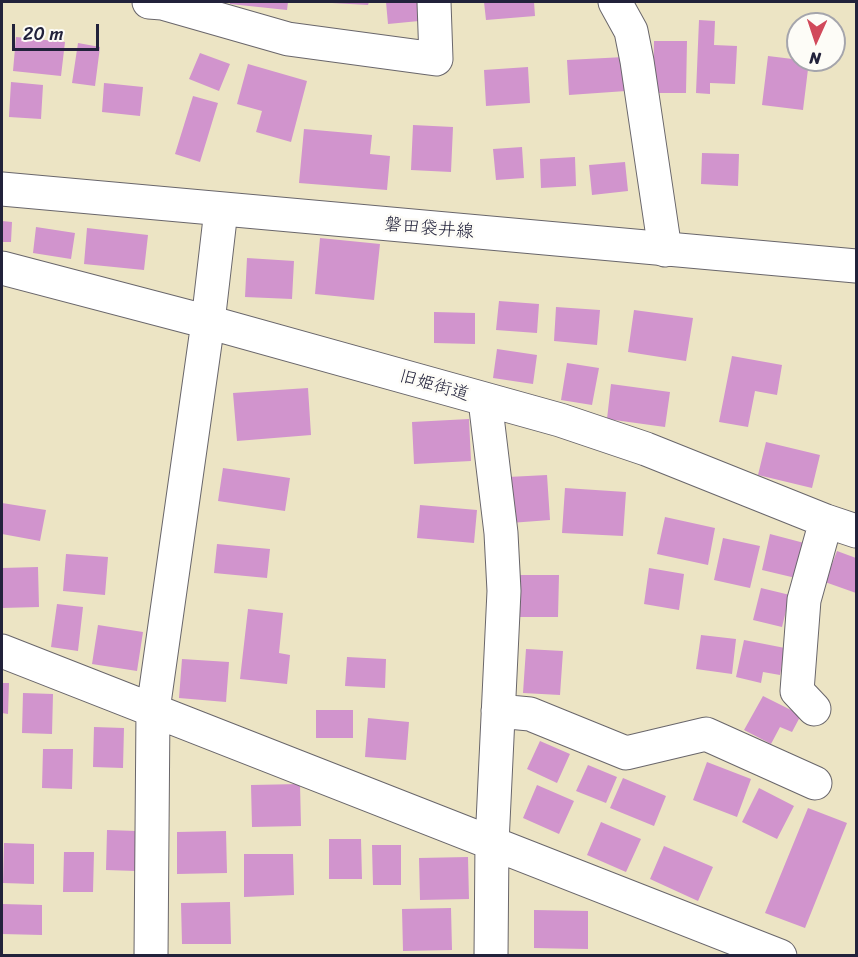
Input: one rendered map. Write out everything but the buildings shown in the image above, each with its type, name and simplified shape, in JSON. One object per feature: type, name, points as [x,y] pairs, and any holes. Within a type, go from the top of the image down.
[{"type":"street","points":[[149,2],[162,3],[288,39],[436,59],[434,2]]},
{"type":"street","points":[[615,2],[631,31],[665,250]]},
{"type":"street","name":"磐田袋井線","points":[[2,189],[856,266]]},
{"type":"street","points":[[151,956],[153,710],[208,322],[221,210]]},
{"type":"street","name":"旧姫街道","points":[[2,268],[208,322],[560,420],[646,448],[856,531]]},
{"type":"street","points":[[485,400],[501,533],[504,591],[492,843],[491,956]]},
{"type":"street","points":[[814,709],[797,691],[804,600],[826,521]]},
{"type":"street","points":[[2,651],[780,956]]},
{"type":"street","points":[[498,711],[530,714],[626,753],[706,734],[815,783]]}]
